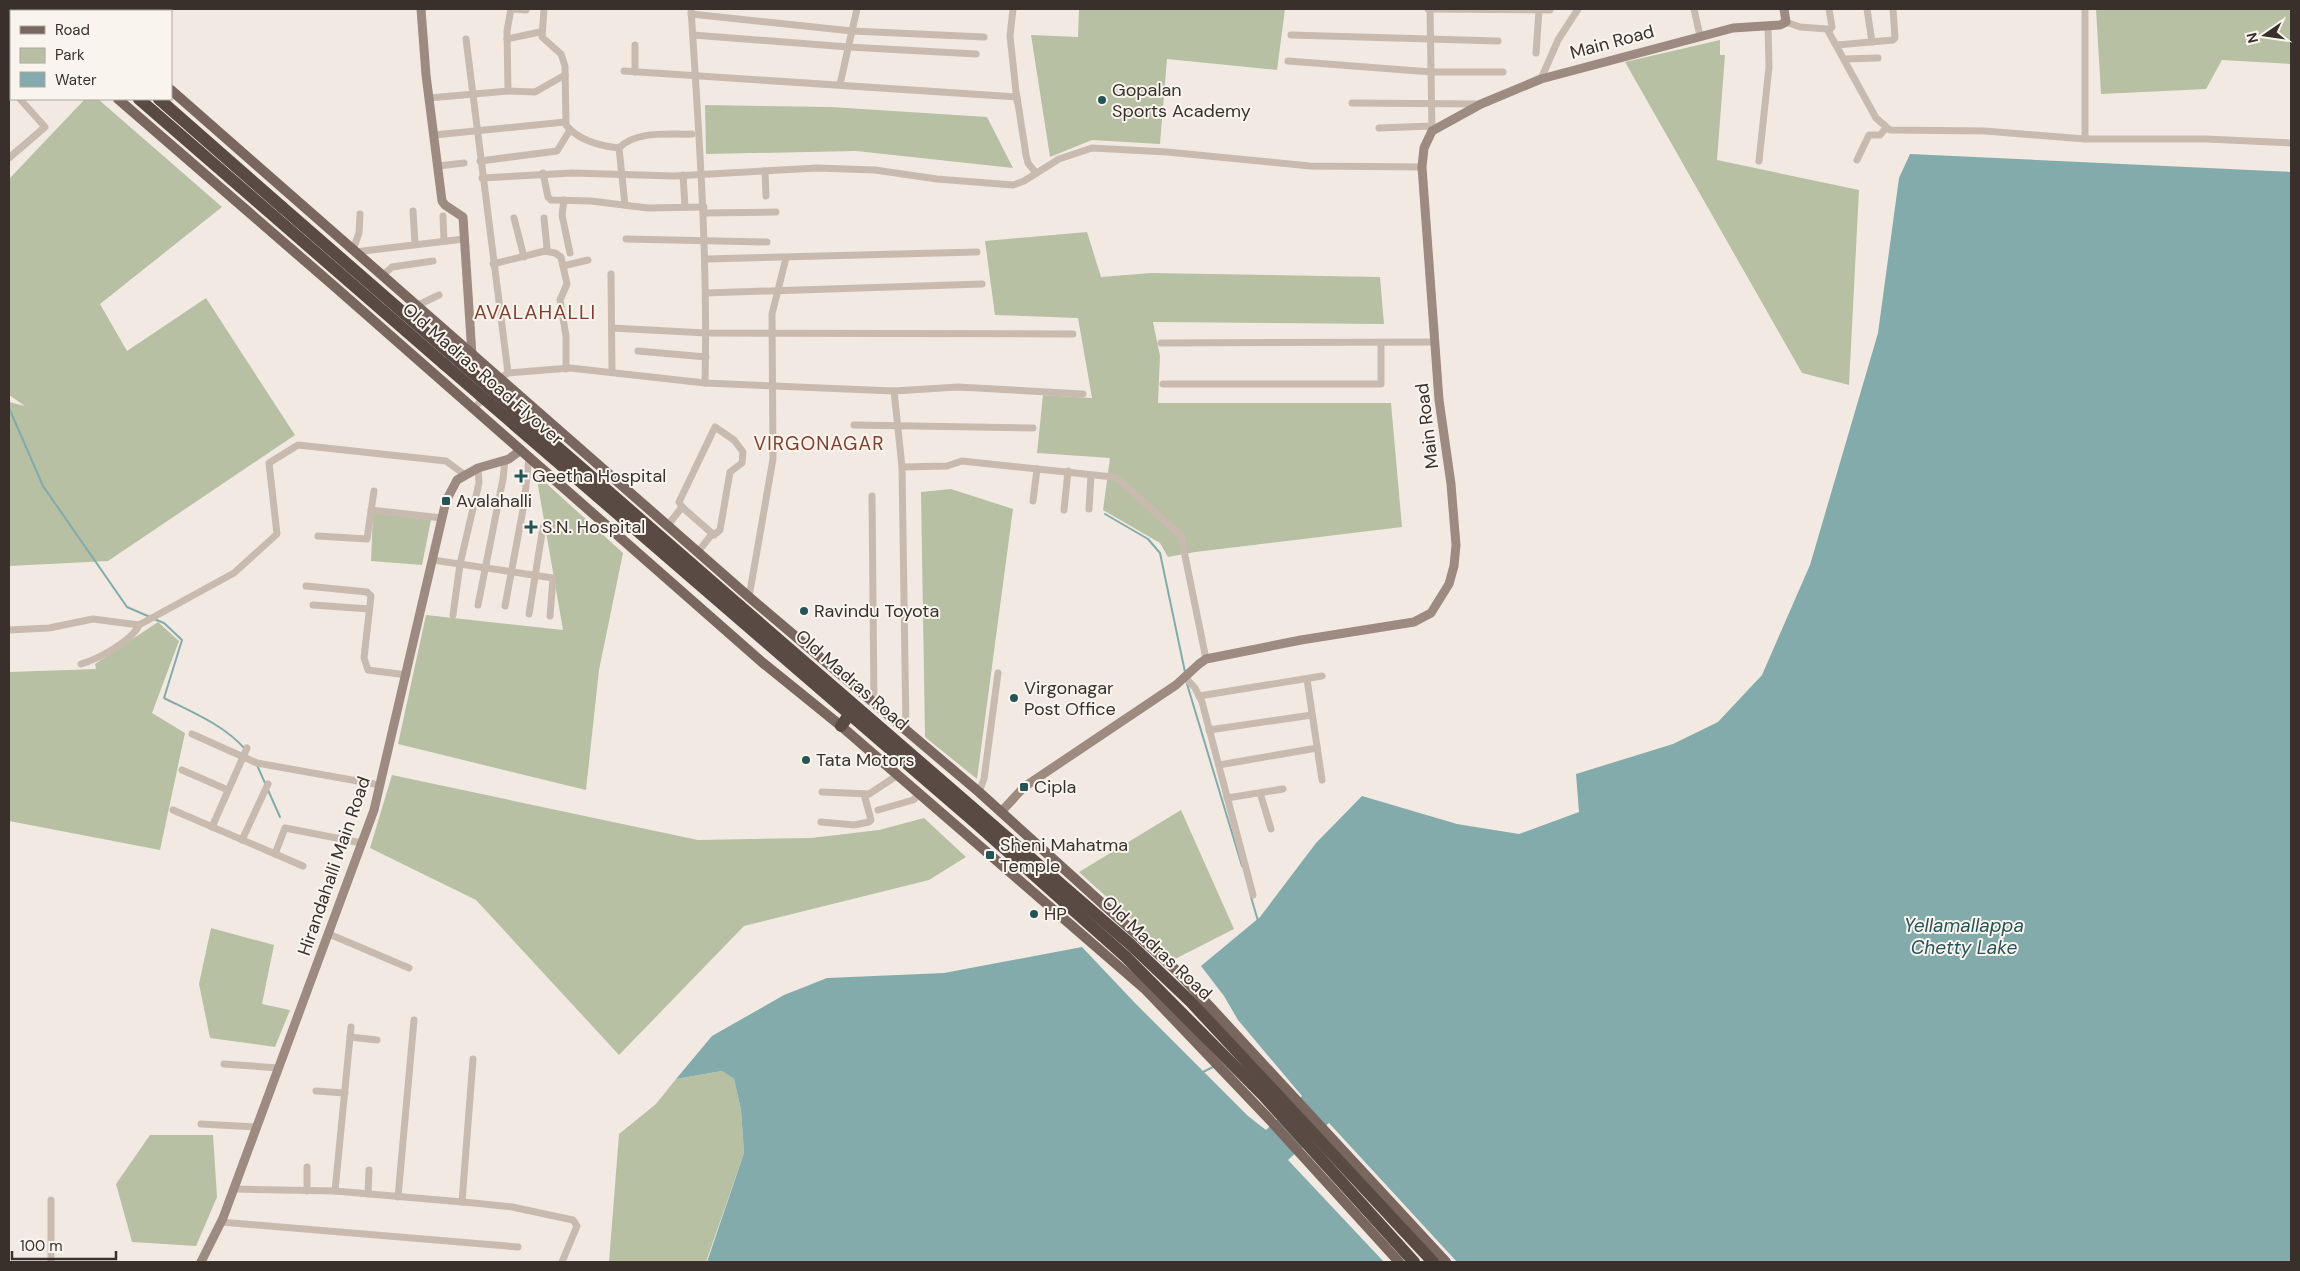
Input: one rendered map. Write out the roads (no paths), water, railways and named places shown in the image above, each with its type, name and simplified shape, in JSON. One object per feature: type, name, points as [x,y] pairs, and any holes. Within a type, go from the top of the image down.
[{"type":"highway","name":"Old Madras Road Flyover","points":[[140,100],[278,212],[741,606],[849,716]]},
{"type":"highway","name":"Old Madras Road Flyover","points":[[160,100],[278,212]]},
{"type":"highway","name":"Old Madras Road","points":[[741,606],[1130,944],[1191,1002],[1283,1109]]},
{"type":"highway","name":"Old Madras Road","points":[[849,716],[978,825],[1126,957],[1283,1109],[1319,1140],[1433,1262]]},
{"type":"highway","points":[[841,726],[849,716]]},
{"type":"highway","name":"Old Madras Road","points":[[1319,1140],[1414,1262]]},
{"type":"main road","points":[[172,91],[472,355],[504,376],[698,552],[741,606],[874,704],[1001,812],[1177,971],[1283,1109],[1304,1159],[1399,1262]]},
{"type":"main road","points":[[119,100],[763,663],[841,726],[1283,1109]]},
{"type":"main road","points":[[1319,1140],[1446,1262]]},
{"type":"street","points":[[421,9],[429,98],[442,201],[445,205],[462,215],[472,355]]},
{"type":"street","points":[[508,91],[508,20],[511,9],[526,10]]},
{"type":"street","points":[[544,9],[540,32],[545,41],[561,54],[565,66],[565,122],[570,130],[591,142],[619,148]]},
{"type":"street","points":[[840,84],[857,9]]},
{"type":"street","points":[[1012,9],[1010,36],[1017,101],[1026,155],[1028,162],[1036,173]]},
{"type":"street","points":[[1379,128],[1432,129],[1430,9],[1550,10]]},
{"type":"street","points":[[1541,78],[1558,40],[1578,9]]},
{"type":"street","points":[[1694,9],[1700,36]]},
{"type":"street","points":[[1784,9],[1786,22],[1795,27],[1824,28],[1829,31],[1876,118],[1886,128],[1894,131],[1985,131],[2085,139],[2206,139],[2291,143]]},
{"type":"street","points":[[1829,9],[1832,27],[1829,31]]},
{"type":"street","points":[[1867,9],[1872,42]]},
{"type":"street","points":[[1837,45],[1894,39],[1893,9]]},
{"type":"street","points":[[2085,9],[2085,139]]},
{"type":"street","points":[[705,383],[706,259],[702,173],[690,10],[852,31],[984,37]]},
{"type":"street","points":[[1536,53],[1539,10]]},
{"type":"street","name":"Main Road","points":[[1001,812],[1024,787],[1176,685],[1206,659],[1301,640],[1414,622],[1431,613],[1449,584],[1454,566],[1456,546],[1451,484],[1439,400],[1422,167],[1424,148],[1432,129],[1481,104],[1541,78],[1733,28],[1768,26],[1786,22]]},
{"type":"street","points":[[1759,161],[1769,67],[1768,26]]},
{"type":"street","points":[[507,39],[540,32]]},
{"type":"street","points":[[692,35],[848,48],[976,54]]},
{"type":"street","points":[[1291,35],[1498,41]]},
{"type":"street","points":[[466,39],[493,264],[504,376]]},
{"type":"street","points":[[635,45],[635,72]]},
{"type":"street","points":[[1845,59],[1878,58]]},
{"type":"street","points":[[1288,61],[1431,72],[1503,72]]},
{"type":"street","points":[[624,71],[1016,97],[1017,101]]},
{"type":"street","points":[[429,98],[508,91],[534,92],[565,75]]},
{"type":"street","points":[[9,158],[45,127],[21,100]]},
{"type":"street","points":[[1352,103],[1481,104]]},
{"type":"street","points":[[434,134],[565,122]]},
{"type":"street","points":[[1857,160],[1869,135],[1880,135],[1886,128]]},
{"type":"street","points":[[480,161],[557,151],[570,130]]},
{"type":"street","points":[[619,148],[629,140],[642,136],[692,134]]},
{"type":"street","points":[[619,148],[625,205]]},
{"type":"street","points":[[482,178],[544,173],[683,175],[817,168],[876,170],[937,179],[1012,185],[1024,181],[1059,159],[1092,148],[1167,152],[1310,166],[1422,167]]},
{"type":"street","points":[[438,166],[464,163]]},
{"type":"street","points":[[765,171],[766,196]]},
{"type":"street","points":[[544,173],[548,197],[551,200],[591,201],[648,208],[685,207],[704,210],[776,212]]},
{"type":"street","points":[[683,175],[685,207]]},
{"type":"street","points":[[564,200],[562,215],[570,253]]},
{"type":"street","points":[[413,211],[415,243]]},
{"type":"street","points":[[360,214],[359,233],[354,251],[464,239]]},
{"type":"street","points":[[443,216],[444,240]]},
{"type":"street","points":[[514,218],[524,257]]},
{"type":"street","points":[[544,218],[547,248],[545,251]]},
{"type":"street","points":[[626,239],[767,242]]},
{"type":"street","points":[[493,264],[545,251],[558,254],[567,284],[560,300],[566,336],[566,369]]},
{"type":"street","points":[[706,259],[977,252]]},
{"type":"street","points":[[741,606],[773,459],[774,386],[772,314],[776,291],[786,258]]},
{"type":"street","points":[[563,266],[588,260]]},
{"type":"street","points":[[382,276],[392,267],[433,261]]},
{"type":"street","points":[[611,274],[612,372]]},
{"type":"street","points":[[706,293],[982,284]]},
{"type":"street","points":[[416,306],[439,295]]},
{"type":"street","points":[[612,328],[706,333],[1073,334]]},
{"type":"street","points":[[1163,384],[1382,384],[1382,342]]},
{"type":"street","points":[[1161,343],[1435,342]]},
{"type":"street","points":[[638,351],[706,357]]},
{"type":"street","points":[[474,409],[504,376],[566,369],[612,372],[705,383],[894,391],[958,386],[1083,394]]},
{"type":"street","points":[[894,391],[902,467],[906,731]]},
{"type":"street","points":[[854,425],[897,424],[1033,428]]},
{"type":"street","points":[[698,552],[712,534],[716,535],[720,530],[730,472],[742,463],[743,452],[734,440],[714,427],[680,498],[682,507],[712,534]]},
{"type":"street","points":[[81,664],[96,658],[135,634],[139,625],[234,572],[277,534],[268,462],[298,445],[446,461],[465,475]]},
{"type":"street","name":"Hirandahalli Main Road","points":[[201,1262],[221,1222],[234,1190],[362,843],[380,785],[446,501],[457,480],[478,468],[505,460],[521,450]]},
{"type":"street","points":[[505,606],[526,490],[529,457]]},
{"type":"street","points":[[478,605],[500,496],[505,460]]},
{"type":"street","points":[[902,467],[947,466],[962,461],[1068,471],[1113,477],[1121,481],[1182,536],[1206,659]]},
{"type":"street","points":[[454,615],[460,564],[479,483],[478,468]]},
{"type":"street","points":[[1033,501],[1037,469]]},
{"type":"street","points":[[1064,510],[1068,471]]},
{"type":"street","points":[[1089,509],[1091,475]]},
{"type":"street","points":[[318,536],[367,539],[374,491]]},
{"type":"street","points":[[872,496],[874,704]]},
{"type":"street","points":[[668,526],[682,507]]},
{"type":"street","points":[[372,510],[442,518]]},
{"type":"street","points":[[529,614],[543,527]]},
{"type":"street","points":[[433,560],[553,578],[550,616]]},
{"type":"street","points":[[306,586],[368,592],[371,596],[364,658],[368,670],[407,675]]},
{"type":"street","points":[[313,605],[369,609]]},
{"type":"street","points":[[9,630],[50,628],[93,619],[139,625]]},
{"type":"street","points":[[978,792],[984,779],[998,673]]},
{"type":"street","points":[[1199,696],[1322,676]]},
{"type":"street","points":[[1185,677],[1195,688],[1199,696],[1253,895]]},
{"type":"street","points":[[1307,679],[1322,780]]},
{"type":"street","points":[[1209,730],[1312,715]]},
{"type":"street","points":[[192,734],[257,764],[380,785]]},
{"type":"street","points":[[212,827],[246,748]]},
{"type":"street","points":[[1219,765],[1317,748]]},
{"type":"street","points":[[182,770],[228,790]]},
{"type":"street","points":[[822,792],[864,794],[873,792],[898,775]]},
{"type":"street","points":[[242,840],[268,784]]},
{"type":"street","points":[[1227,798],[1283,789]]},
{"type":"street","points":[[1260,792],[1271,829]]},
{"type":"street","points":[[821,822],[854,825],[869,822],[864,794]]},
{"type":"street","points":[[878,810],[912,800],[920,794]]},
{"type":"street","points":[[173,810],[303,866]]},
{"type":"street","points":[[274,854],[285,828],[362,843]]},
{"type":"street","points":[[329,934],[409,968]]},
{"type":"street","points":[[398,1197],[414,1020]]},
{"type":"street","points":[[335,1191],[351,1027]]},
{"type":"street","points":[[350,1037],[377,1040]]},
{"type":"street","points":[[462,1202],[473,1059]]},
{"type":"street","points":[[224,1064],[279,1068]]},
{"type":"street","points":[[316,1091],[346,1093]]},
{"type":"street","points":[[201,1124],[257,1127]]},
{"type":"street","points":[[307,1167],[307,1191]]},
{"type":"street","points":[[368,1194],[370,1170]]},
{"type":"street","points":[[234,1190],[335,1191],[462,1202],[512,1207],[573,1220],[576,1223],[576,1230],[562,1262]]},
{"type":"street","points":[[51,1200],[51,1262]]},
{"type":"street","points":[[221,1222],[518,1247]]},
{"type":"water","name":"Yellamallappa Chetty Lake","points":[[1910,154],[2291,172],[2291,1262],[1457,1262],[1329,1123],[1288,1160],[1384,1262],[707,1262],[744,1153],[741,1110],[734,1079],[722,1071],[676,1079],[712,1036],[784,995],[827,978],[944,973],[1082,947],[1248,1116],[1266,1130],[1302,1096],[1238,1020],[1224,996],[1201,966],[1260,917],[1316,843],[1362,796],[1457,824],[1519,834],[1579,812],[1576,774],[1673,744],[1718,722],[1762,675],[1810,565],[1878,333],[1899,178]]},
{"type":"waterway","points":[[9,408],[43,486],[127,607],[150,617]]},
{"type":"waterway","points":[[1105,514],[1148,539],[1160,553],[1185,672]]},
{"type":"waterway","points":[[154,619],[164,623],[182,640],[164,698],[218,726],[237,740],[245,749]]},
{"type":"waterway","points":[[1187,684],[1242,866]]},
{"type":"waterway","points":[[257,765],[265,783]]},
{"type":"waterway","points":[[268,790],[280,817]]},
{"type":"waterway","points":[[1251,897],[1258,921]]},
{"type":"waterway","points":[[1203,1072],[1215,1066]]},
{"type":"place","name":"Gopalan Sports Academy","points":[[1102,100]]},
{"type":"place","name":"Geetha Hospital","points":[[521,476]]},
{"type":"place","name":"Avalahalli","points":[[446,501]]},
{"type":"place","name":"S.N. Hospital","points":[[531,527]]},
{"type":"place","name":"Ravindu Toyota","points":[[804,611]]},
{"type":"place","name":"Virgonagar Post Office","points":[[1014,698]]},
{"type":"place","name":"Tata Motors","points":[[806,760]]},
{"type":"place","name":"Cipla","points":[[1024,787]]},
{"type":"place","name":"Sheni Mahatma Temple","points":[[990,855]]},
{"type":"place","name":"HP","points":[[1034,914]]},
{"type":"district","name":"AVALAHALLI","points":[[535,312]]},
{"type":"district","name":"VIRGONAGAR","points":[[819,443]]}]
